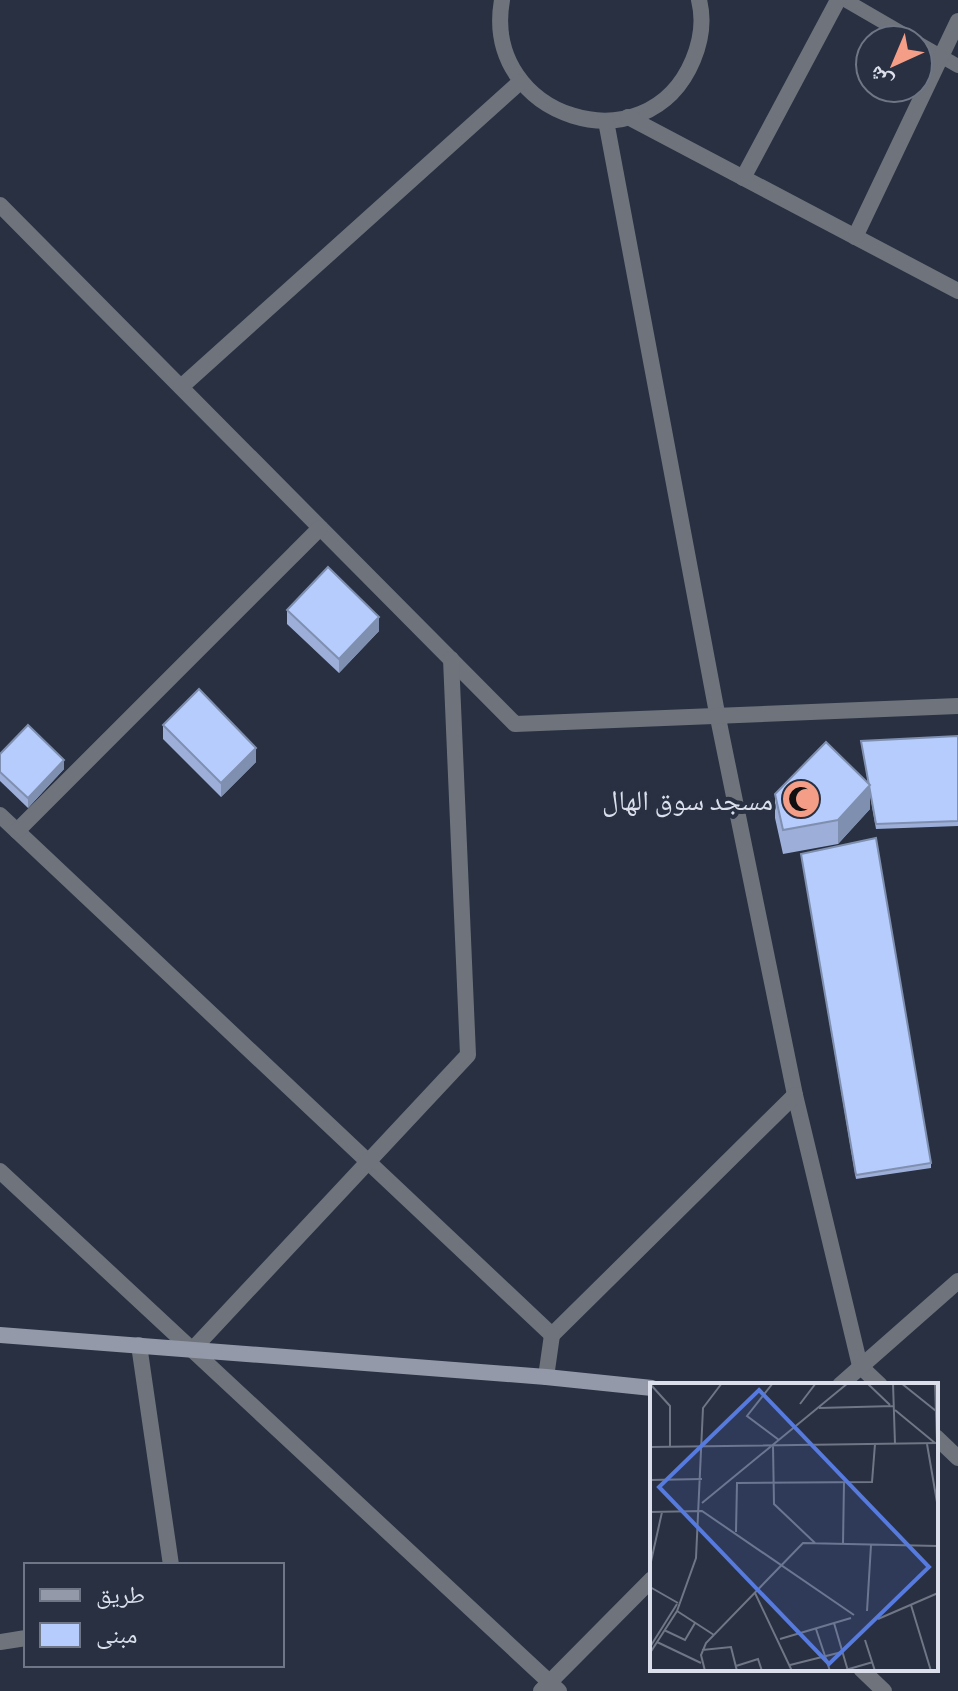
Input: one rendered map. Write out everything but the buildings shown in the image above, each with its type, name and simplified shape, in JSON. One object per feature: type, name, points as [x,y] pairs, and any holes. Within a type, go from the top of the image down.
[{"type":"street","points":[[502,0],[498,19],[504,54],[520,82],[544,104],[574,118],[606,121],[628,117],[666,98],[687,74],[699,44],[699,0]]},
{"type":"street","points":[[743,178],[838,0]]},
{"type":"street","points":[[855,237],[958,21]]},
{"type":"street","points":[[181,387],[520,82]]},
{"type":"street","points":[[628,117],[958,291]]},
{"type":"street","points":[[606,121],[717,713],[795,1095],[860,1366],[878,1383]]},
{"type":"street","points":[[0,205],[515,724],[717,713],[958,706]]},
{"type":"street","points":[[17,831],[320,528]]},
{"type":"street","points":[[193,1349],[366,1159],[468,1055],[451,659]]},
{"type":"street","points":[[0,815],[552,1335]]},
{"type":"street","points":[[546,1377],[552,1335],[795,1095]]},
{"type":"street","points":[[0,1171],[193,1349],[550,1688],[650,1581]]},
{"type":"street","points":[[842,1383],[958,1281]]},
{"type":"street","points":[[0,1335],[650,1388]]},
{"type":"street","points":[[139,1345],[171,1563]]},
{"type":"street","points":[[938,1439],[958,1458]]},
{"type":"street","points":[[0,1642],[24,1638]]},
{"type":"street","points":[[863,1671],[884,1691]]},
{"type":"lane","points":[[845,0],[887,24]]},
{"type":"lane","points":[[934,52],[958,66]]},
{"type":"place","name":"مسجد سوق الهال","points":[[801,799]]}]
